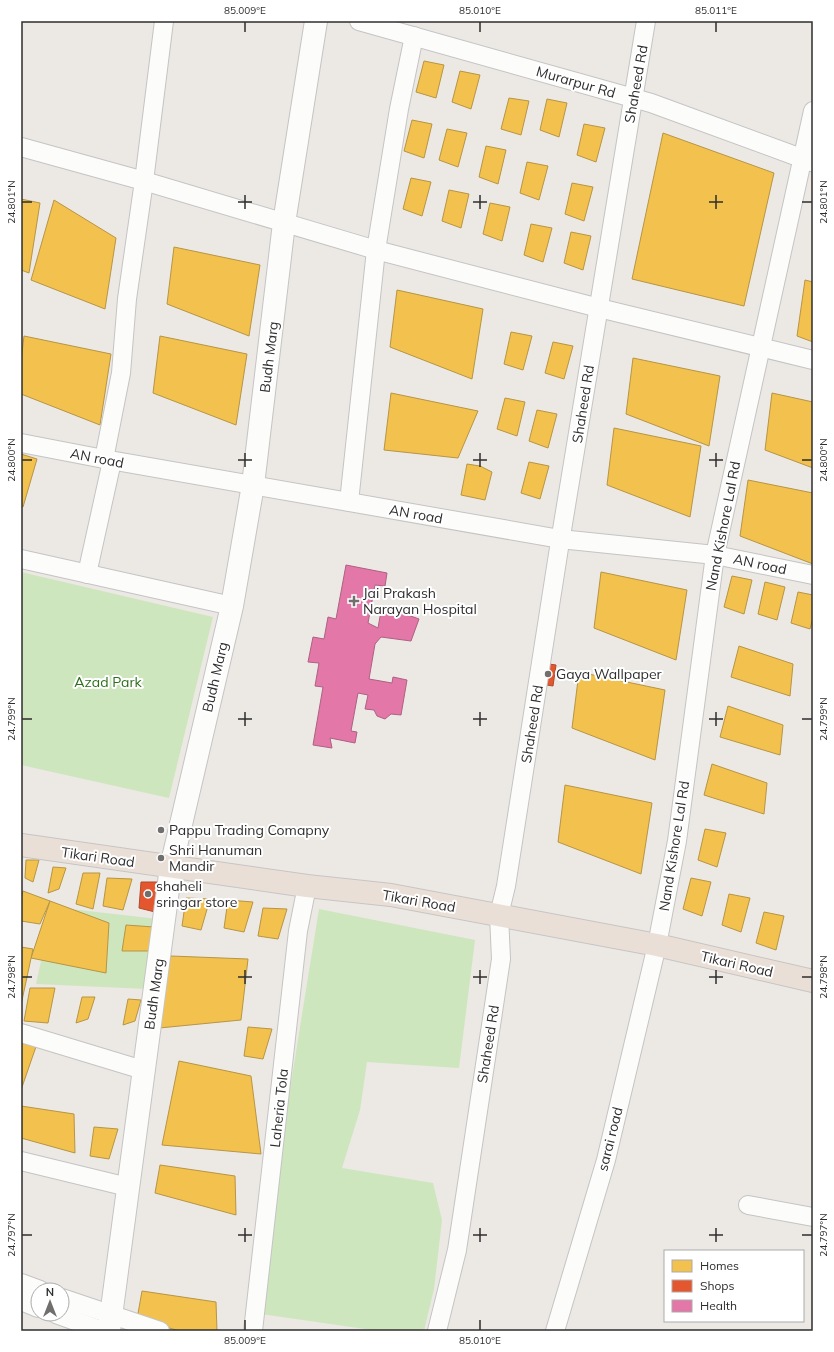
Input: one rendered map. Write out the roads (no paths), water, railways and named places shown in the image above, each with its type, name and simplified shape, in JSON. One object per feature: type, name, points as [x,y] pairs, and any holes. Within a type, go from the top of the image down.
[{"type":"highway","name":"Tikari Road","points":[[22,848],[171,866],[307,886],[391,895],[656,945],[813,982]]},
{"type":"street","points":[[87,574],[108,460],[121,373],[127,299],[144,181],[164,21]]},
{"type":"street","name":"Budh Marg","points":[[108,1326],[171,866],[232,606],[254,485],[284,223],[316,21]]},
{"type":"street","name":"Murarpur Rd","points":[[359,21],[404,29],[633,98],[807,161]]},
{"type":"street","name":"Shaheed Rd","points":[[437,1331],[457,1250],[501,959],[499,915],[506,886],[560,539],[646,21]]},
{"type":"street","points":[[349,502],[376,250],[399,109],[404,29]]},
{"type":"street","name":"Nand Kishore Lal Rd","points":[[656,945],[677,841],[715,555],[760,347],[807,161],[813,110]]},
{"type":"street","points":[[21,147],[144,181],[376,250],[599,308],[813,360]]},
{"type":"street","name":"AN road","points":[[21,443],[108,460],[560,539],[715,555],[813,575]]},
{"type":"street","points":[[21,560],[232,606]]},
{"type":"street","name":"Laheria Tola","points":[[253,1331],[298,931],[307,886]]},
{"type":"street","name":"sarai road","points":[[555,1331],[606,1160],[656,945]]},
{"type":"street","points":[[21,1033],[143,1070]]},
{"type":"street","points":[[21,1161],[128,1187]]},
{"type":"street","points":[[748,1205],[813,1217]]},
{"type":"street","points":[[70,1303],[108,1326]]},
{"type":"street","points":[[70,1317],[108,1326],[160,1331]]},
{"type":"place","name":"Jai Prakash Narayan Hospital","points":[[354,601]]},
{"type":"place","name":"Gaya Wallpaper","points":[[548,674]]},
{"type":"place","name":"Pappu Trading Comapny","points":[[161,830]]},
{"type":"place","name":"Shri Hanuman Mandir","points":[[161,858]]},
{"type":"place","name":"shaheli sringar store","points":[[148,894]]},
{"type":"park label","name":"Azad Park","points":[[108,682]]}]
